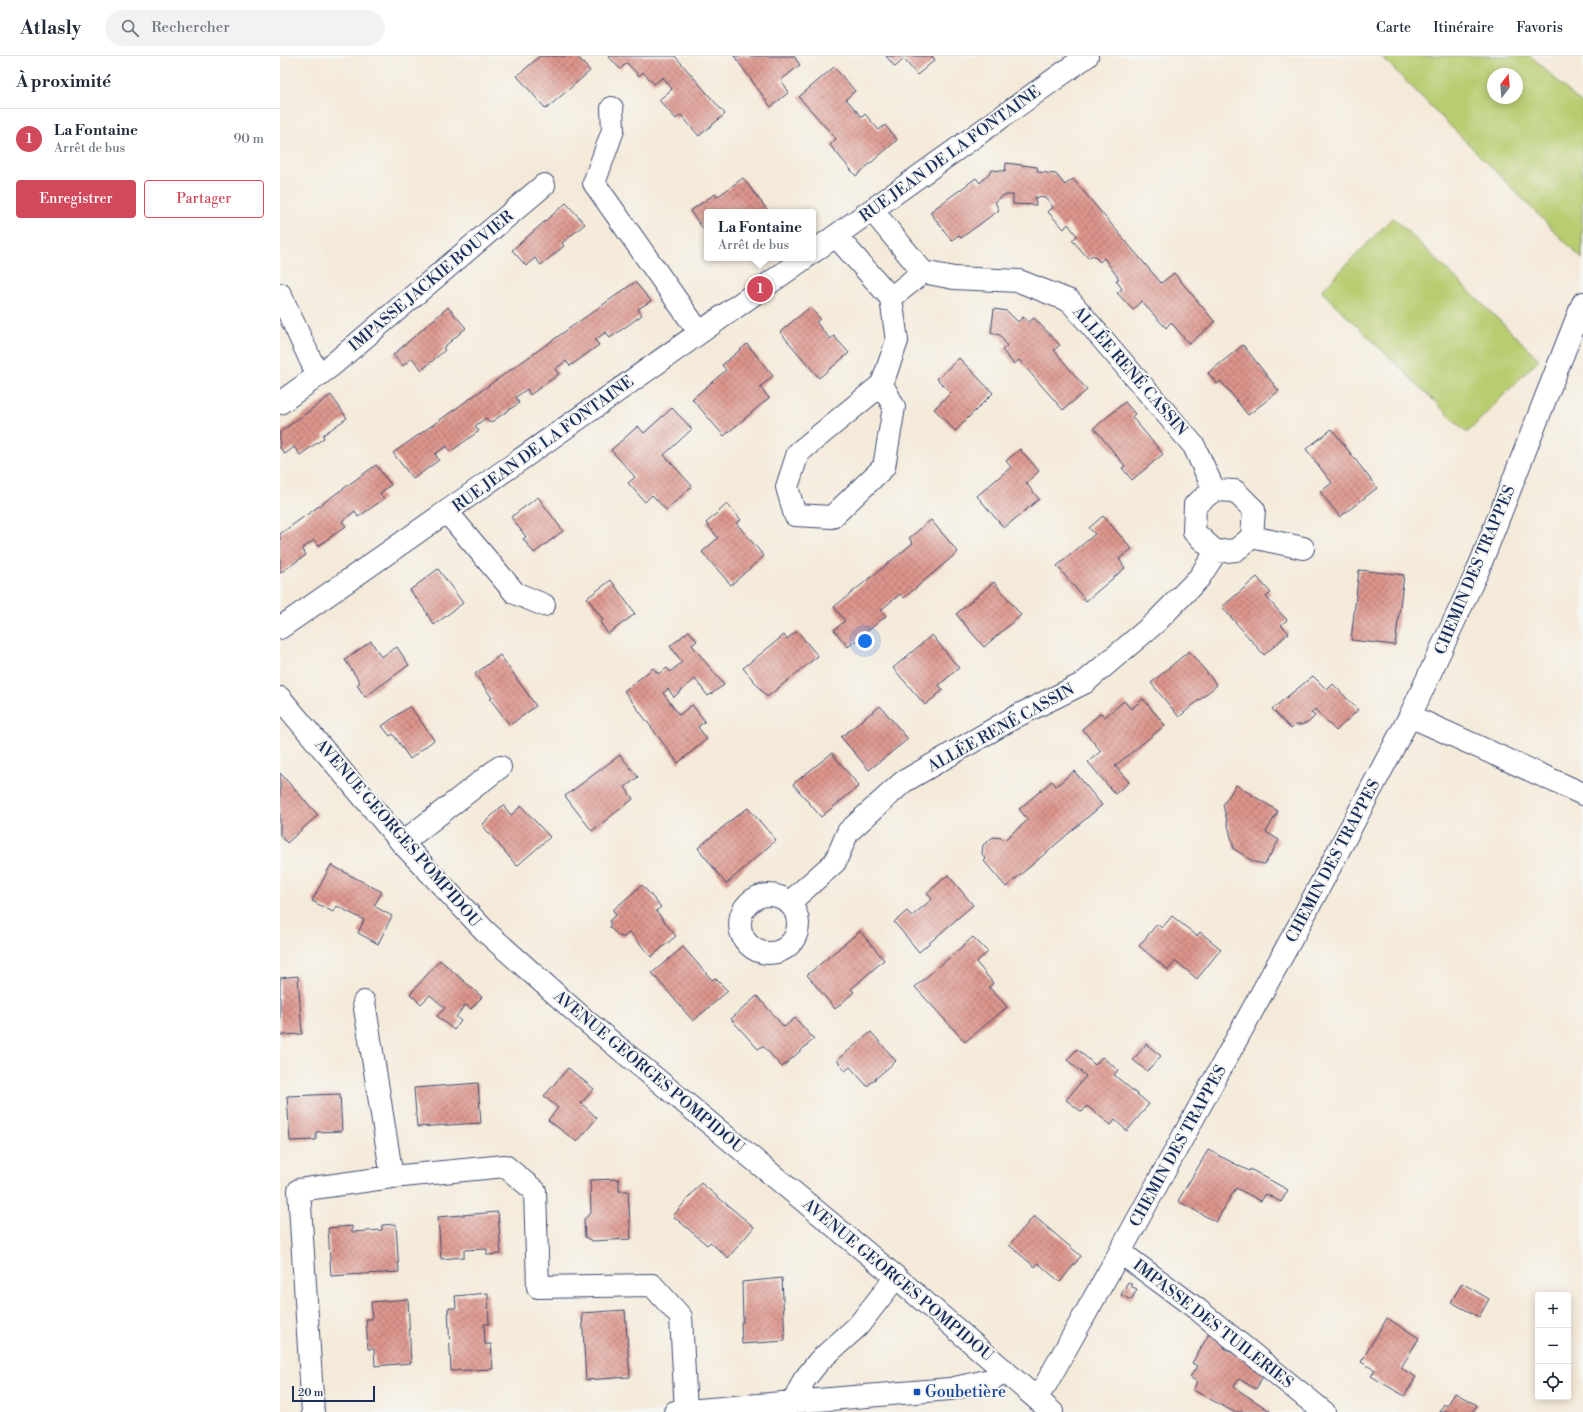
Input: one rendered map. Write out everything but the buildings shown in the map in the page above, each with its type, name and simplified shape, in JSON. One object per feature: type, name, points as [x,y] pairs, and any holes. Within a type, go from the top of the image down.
[{"type":"street","name":"RUE JEAN DE LA FONTAINE","points":[[816,250],[1087,56]]},
{"type":"street","points":[[612,108],[613,130],[594,183],[699,332]]},
{"type":"street","name":"IMPASSE JACKIE BOUVIER","points":[[280,403],[332,366],[544,186]]},
{"type":"street","points":[[872,210],[923,272],[891,298]]},
{"type":"street","points":[[836,236],[891,298],[897,341],[882,384],[798,453],[787,487],[794,515],[832,517],[884,467],[894,407],[882,384]]},
{"type":"street","name":"RUE JEAN DE LA FONTAINE","points":[[280,628],[447,512],[801,261]]},
{"type":"street","name":"ALLÉE RENÉ CASSIN","points":[[923,272],[954,278],[1019,281],[1070,301],[1194,446],[1214,490]]},
{"type":"street","points":[[280,294],[318,376]]},
{"type":"street","name":"CHEMIN DES TRAPPES","points":[[1036,1397],[1046,1384],[1120,1252],[1299,925],[1410,716],[1478,570],[1583,303]]},
{"type":"street","points":[[1214,490],[1235,491],[1254,510],[1252,537],[1236,550],[1216,552],[1194,532],[1195,506],[1214,490]]},
{"type":"street","points":[[447,512],[515,593],[544,606]]},
{"type":"street","points":[[1252,537],[1303,548]]},
{"type":"street","name":"ALLÉE RENÉ CASSIN","points":[[789,903],[835,862],[848,832],[903,782],[1015,717],[1084,683],[1155,623],[1199,578],[1216,552]]},
{"type":"street","name":"AVENUE GEORGES POMPIDOU","points":[[280,698],[402,843],[486,932],[586,1021],[896,1277],[1052,1412]]},
{"type":"street","points":[[1410,716],[1583,794]]},
{"type":"street","points":[[402,843],[500,766]]},
{"type":"street","points":[[364,1002],[392,1177]]},
{"type":"street","points":[[313,1412],[299,1190],[392,1177],[505,1166],[535,1191],[538,1288],[652,1285],[681,1317],[680,1412],[790,1407],[950,1389],[991,1380],[1004,1370]]},
{"type":"street","name":"IMPASSE DES TUILERIES","points":[[1120,1252],[1197,1309],[1324,1412]]},
{"type":"street","points":[[790,1407],[804,1380],[818,1361],[858,1326],[896,1277]]},
{"type":"green space","points":[[1381,56],[1531,56],[1583,105],[1582,259]]},
{"type":"green space","points":[[1393,217],[1539,359],[1467,433],[1321,291]]},
{"type":"place","name":"La Fontaine","points":[[760,289]]},
{"type":"place","name":"Goubetière","points":[[917,1392]]}]
